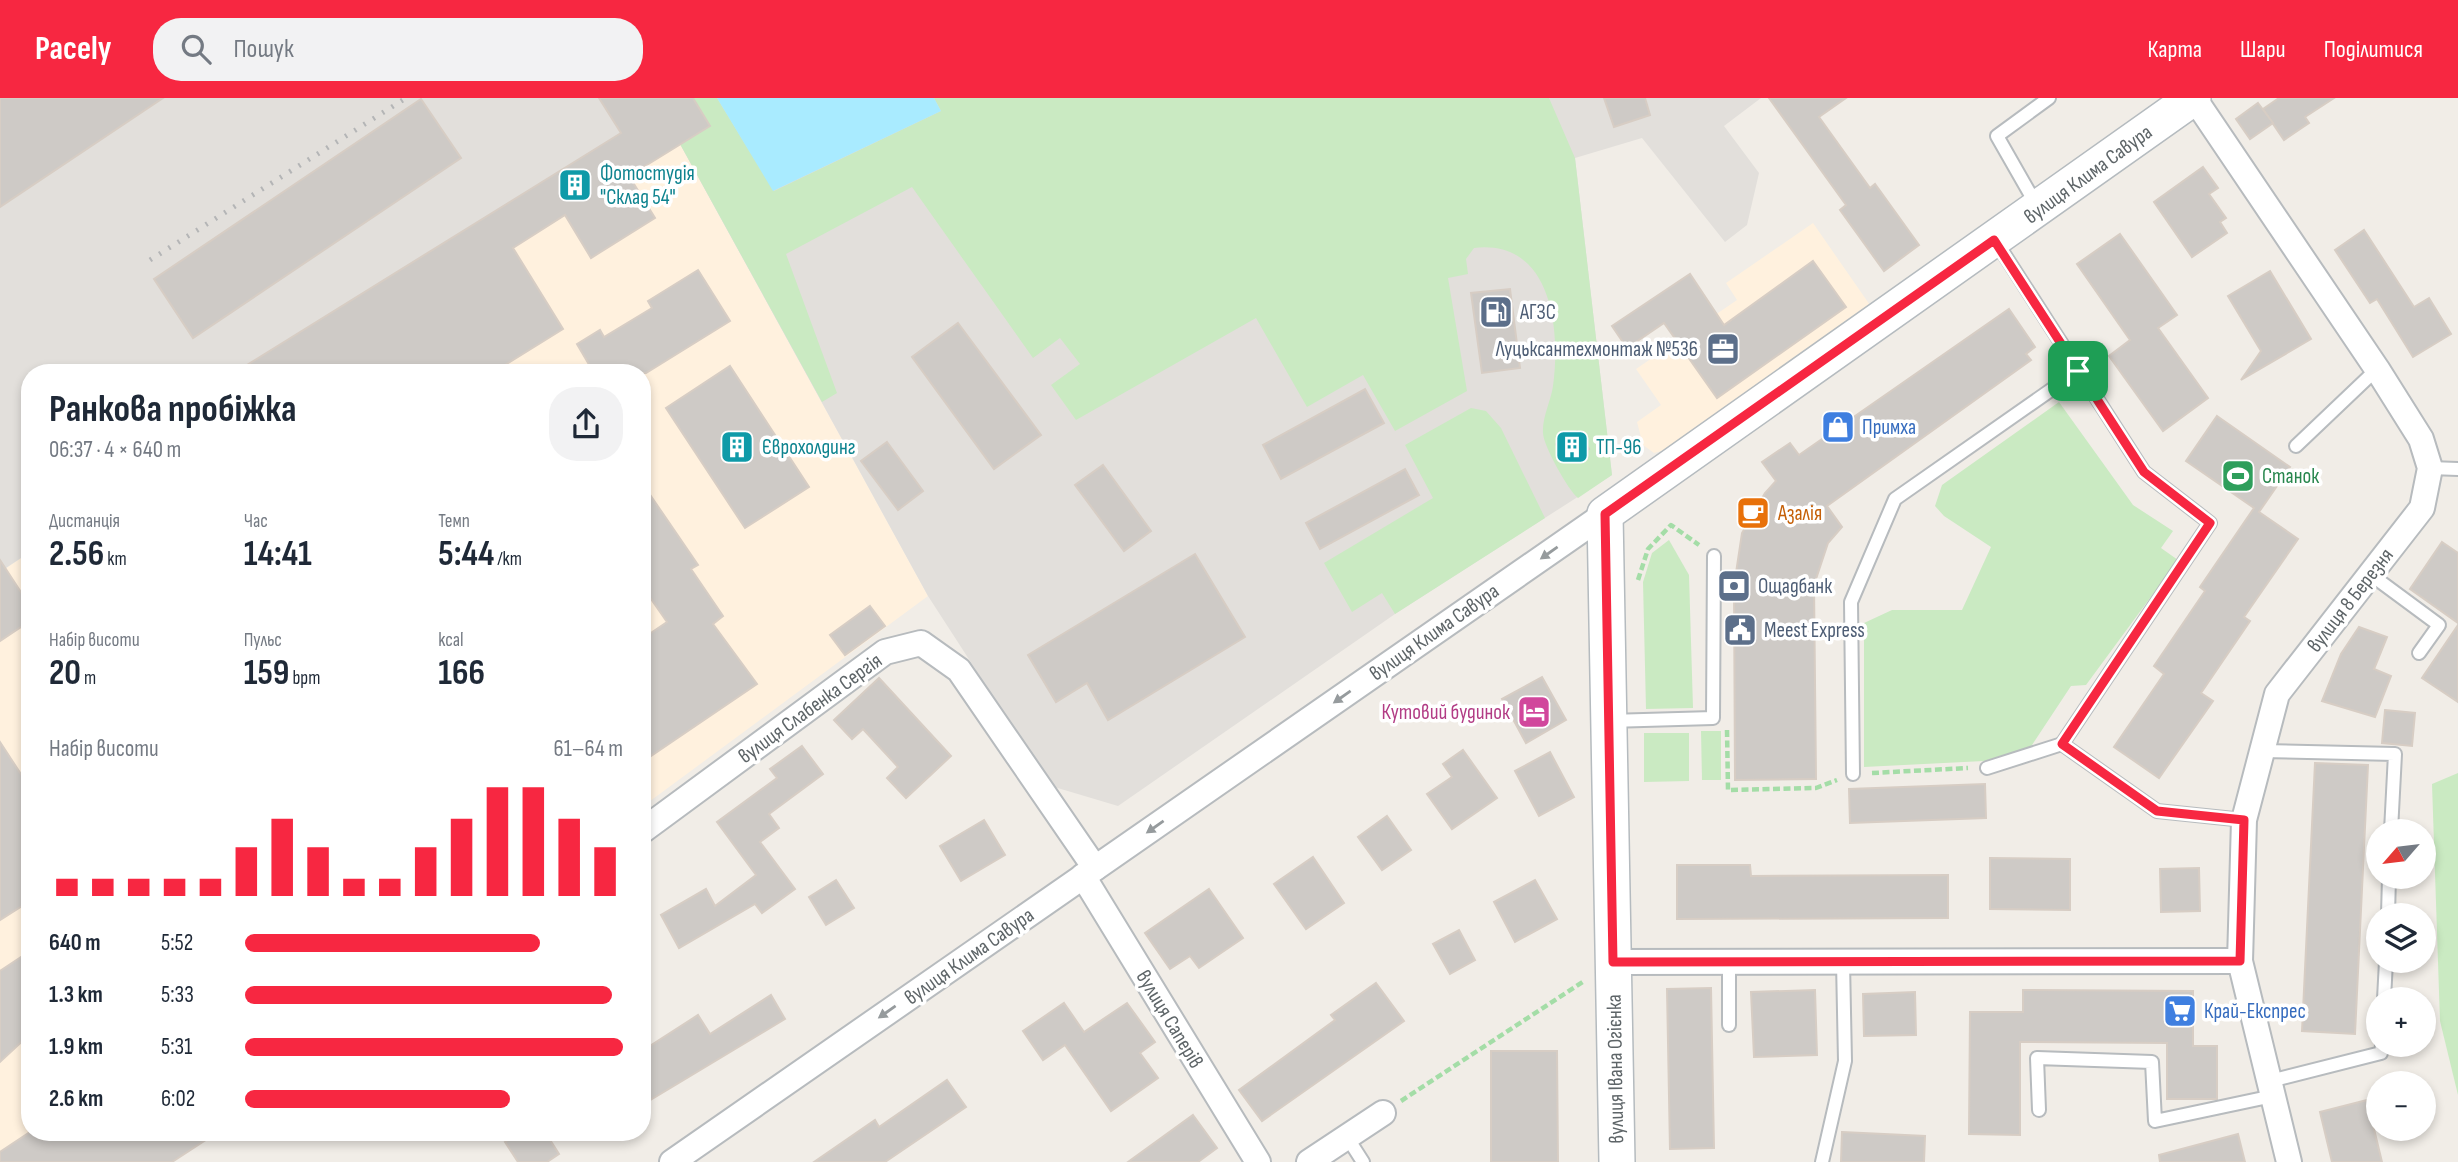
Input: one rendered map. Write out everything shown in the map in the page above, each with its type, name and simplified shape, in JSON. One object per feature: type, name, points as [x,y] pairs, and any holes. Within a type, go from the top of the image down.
[{"type":"street","name":"вулиця Клима Савура","points":[[672,1162],[1605,514],[2194,98]]},
{"type":"street","points":[[2194,98],[2377,369],[2421,439],[2430,468]]},
{"type":"street","name":"вулиця 8 Березня","points":[[2290,1162],[2240,961],[2244,820],[2277,694],[2421,508],[2430,468]]},
{"type":"street","name":"вулиця Івана Огієнка","points":[[1605,514],[1617,1162]]},
{"type":"street","name":"вулиця Слабенка Сергія","points":[[651,824],[885,652],[921,643],[959,670],[1089,872]]},
{"type":"street","name":"вулиця Саперів","points":[[1089,872],[1258,1162]]},
{"type":"street","points":[[1613,962],[2240,961]]},
{"type":"street","points":[[1309,1162],[1383,1114]]},
{"type":"lane","points":[[2039,209],[1997,136],[2049,98]]},
{"type":"lane","points":[[1987,768],[2062,744],[2210,523],[2144,472],[1994,240]]},
{"type":"lane","points":[[2296,446],[2377,369]]},
{"type":"lane","points":[[1853,774],[1850,602],[1895,499],[2078,371]]},
{"type":"lane","points":[[2430,468],[2458,469]]},
{"type":"lane","points":[[1609,721],[1713,718],[1714,555]]},
{"type":"lane","points":[[2370,574],[2439,625],[2419,653]]},
{"type":"lane","points":[[2062,744],[2157,811],[2244,820]]},
{"type":"lane","points":[[2262,751],[2395,754],[2392,819]]},
{"type":"lane","points":[[1729,962],[1729,1025]]},
{"type":"lane","points":[[1822,1162],[1845,1061],[1843,962]]},
{"type":"lane","points":[[2039,1110],[2037,1058],[2152,1062],[2155,1121],[2272,1089],[2372,1057]]},
{"type":"lane","points":[[1347,1137],[1363,1162]]},
{"type":"path","points":[[1713,718],[1727,731],[1728,790],[1816,788],[1853,774],[1987,768]]},
{"type":"path","points":[[1383,1114],[1613,962]]},
{"type":"shaded area","points":[[0,98],[1761,98],[1724,126],[1759,173],[1747,225],[1725,242],[1642,138],[1575,158],[1612,475],[1395,614],[1118,806],[1051,786],[928,596],[680,144],[326,364],[21,364],[21,558],[0,572]]},
{"type":"shaded area","points":[[680,144],[928,596],[651,800],[651,364],[326,364]]},
{"type":"shaded area","points":[[1813,223],[1872,308],[1665,450],[1654,453],[1643,445],[1637,422],[1661,405],[1636,369],[1737,300],[1726,283]]},
{"type":"shaded area","points":[[21,558],[21,1141],[204,1141],[172,1162],[0,1162],[0,572]]},
{"type":"green space","points":[[693,98],[717,98],[774,191],[941,111],[934,98],[1549,98],[1575,158],[1612,475],[1578,498],[1551,457],[1543,433],[1555,363],[1552,314],[1535,272],[1520,257],[1500,249],[1474,248],[1466,259],[1468,274],[1448,278],[1467,391],[1395,431],[1363,375],[1307,407],[1256,318],[1076,420],[1051,385],[1080,364],[1060,338],[1033,358],[912,187],[786,254],[837,393],[822,402],[680,144]]},
{"type":"green space","points":[[2059,402],[2133,505],[2173,531],[2161,548],[2178,560],[2086,685],[2071,686],[2030,748],[1984,761],[1864,767],[1864,623],[1892,610],[1962,610],[1991,547],[1944,516],[1935,506],[1942,485]]},
{"type":"green space","points":[[1471,408],[1486,411],[1501,428],[1545,518],[1395,614],[1382,593],[1352,612],[1324,563],[1433,498],[1405,445]]},
{"type":"green space","points":[[1669,540],[1689,575],[1693,708],[1646,709],[1643,582],[1652,553]]},
{"type":"green space","points":[[1701,731],[1721,731],[1721,780],[1702,780]]},
{"type":"green space","points":[[1644,733],[1689,733],[1689,781],[1644,782]]},
{"type":"green space","points":[[2458,773],[2458,1095],[2440,1021],[2436,819],[2433,819],[2432,784]]},
{"type":"water","points":[[717,98],[934,98],[941,111],[773,191]]},
{"type":"building","points":[[0,98],[163,98],[0,207]]},
{"type":"building","points":[[599,98],[693,98],[710,126],[629,176],[655,218],[591,258],[565,215],[513,248],[563,329],[507,364],[249,364],[621,133]]},
{"type":"building","points":[[1604,98],[1645,98],[1650,115],[1614,127]]},
{"type":"building","points":[[1769,98],[1846,98],[1819,117],[1870,188],[1875,184],[1919,245],[1884,271],[1840,210],[1846,205]]},
{"type":"building","points":[[2279,98],[2334,98],[2305,117],[2309,123],[2284,140],[2263,109]]},
{"type":"building","points":[[421,99],[461,158],[193,338],[154,279]]},
{"type":"building","points":[[2258,103],[2273,123],[2250,139],[2236,119]]},
{"type":"building","points":[[2203,167],[2218,188],[2209,194],[2226,218],[2220,222],[2227,233],[2192,257],[2154,202]]},
{"type":"building","points":[[2364,230],[2414,307],[2429,298],[2451,334],[2413,357],[2377,299],[2370,303],[2335,250]]},
{"type":"building","points":[[2120,234],[2177,315],[2158,328],[2208,398],[2163,431],[2109,356],[2130,340],[2077,264]]},
{"type":"building","points":[[1813,261],[1846,307],[1717,398],[1664,323],[1627,348],[1612,326],[1690,274],[1724,325]]},
{"type":"building","points":[[698,270],[730,321],[651,370],[651,364],[589,364],[577,344],[600,330],[604,337],[652,308],[648,301]]},
{"type":"building","points":[[2270,271],[2311,339],[2241,380],[2261,351],[2228,296]]},
{"type":"building","points":[[1510,289],[1520,368],[1482,373],[1471,293]]},
{"type":"building","points":[[2009,309],[2035,347],[2026,354],[2031,360],[1827,506],[1842,527],[1828,543],[1814,585],[1816,779],[1735,780],[1734,586],[1742,533],[1765,493],[1776,481],[1762,462],[1790,443],[1799,455]]},
{"type":"building","points":[[958,323],[1041,435],[994,469],[912,357]]},
{"type":"building","name":"Єврохолдинг","points":[[730,366],[809,487],[745,528],[666,408]]},
{"type":"building","points":[[1365,389],[1384,423],[1281,479],[1263,445]]},
{"type":"building","points":[[2217,416],[2290,467],[2259,512],[2298,539],[2244,617],[2250,621],[2201,693],[2213,701],[2159,778],[2114,747],[2164,674],[2154,666],[2205,591],[2200,587],[2254,508],[2186,461]]},
{"type":"building","name":"ТП-96","points":[[1577,431],[1589,449],[1567,462],[1556,444]]},
{"type":"building","points":[[887,442],[923,491],[898,510],[861,461]]},
{"type":"building","points":[[1103,465],[1151,531],[1124,551],[1075,485]]},
{"type":"building","points":[[1405,469],[1419,495],[1320,549],[1306,523]]},
{"type":"building","points":[[651,496],[698,565],[691,569],[723,616],[713,624],[757,684],[651,756],[651,633],[667,622],[651,599]]},
{"type":"building","points":[[2442,542],[2458,553],[2458,623],[2410,589]]},
{"type":"building","points":[[1195,554],[1245,637],[1108,720],[1087,683],[1056,702],[1028,655]]},
{"type":"building","points":[[0,560],[21,592],[21,627],[0,641]]},
{"type":"building","points":[[870,606],[885,626],[845,655],[830,635]]},
{"type":"building","points":[[2458,625],[2458,702],[2422,678]]},
{"type":"building","points":[[2359,627],[2387,637],[2374,669],[2391,676],[2375,717],[2322,701],[2341,654]]},
{"type":"building","points":[[1542,677],[1566,720],[1526,743],[1502,699]]},
{"type":"building","points":[[879,678],[951,756],[906,798],[887,778],[898,767],[863,729],[852,739],[834,720]]},
{"type":"building","points":[[2385,710],[2415,713],[2412,746],[2382,743]]},
{"type":"building","points":[[0,742],[21,774],[21,907],[0,920]]},
{"type":"building","points":[[802,746],[823,774],[769,814],[779,828],[760,842],[795,889],[762,913],[755,904],[679,948],[661,915],[706,889],[715,906],[756,875],[717,822],[777,778],[770,769]]},
{"type":"building","points":[[1463,750],[1497,798],[1452,829],[1427,794],[1452,777],[1443,764]]},
{"type":"building","points":[[1550,752],[1574,797],[1539,816],[1515,771]]},
{"type":"building","points":[[2315,763],[2368,765],[2355,1034],[2302,1031]]},
{"type":"building","points":[[1985,784],[1986,818],[1850,823],[1849,789]]},
{"type":"building","points":[[1387,816],[1411,850],[1382,870],[1358,837]]},
{"type":"building","points":[[984,820],[1005,855],[961,881],[940,846]]},
{"type":"building","points":[[1313,857],[1344,903],[1306,929],[1274,884]]},
{"type":"building","points":[[1990,858],[2070,859],[2070,910],[1990,909]]},
{"type":"building","points":[[1677,865],[1750,865],[1751,876],[1948,875],[1948,918],[1677,919]]},
{"type":"building","points":[[2199,868],[2200,911],[2161,912],[2160,869]]},
{"type":"building","points":[[836,880],[854,908],[826,925],[809,897]]},
{"type":"building","points":[[1535,880],[1557,919],[1515,942],[1494,902]]},
{"type":"building","points":[[1209,889],[1243,938],[1199,968],[1190,956],[1170,969],[1145,933]]},
{"type":"building","points":[[1459,930],[1475,960],[1450,974],[1433,944]]},
{"type":"building","points":[[21,957],[21,1042],[0,1062],[0,971]]},
{"type":"building","points":[[1376,983],[1404,1021],[1262,1121],[1239,1090],[1335,1020],[1331,1015]]},
{"type":"building","points":[[1711,988],[1714,1148],[1670,1149],[1667,989]]},
{"type":"building","points":[[1815,990],[1817,1055],[1754,1057],[1751,992]]},
{"type":"building","points":[[2023,990],[2193,991],[2193,1046],[2217,1046],[2217,1099],[2167,1099],[2167,1043],[2020,1042],[2020,1135],[1969,1134],[1970,1012],[2023,1012]]},
{"type":"building","points":[[1915,992],[1916,1035],[1864,1036],[1863,994]]},
{"type":"building","points":[[771,995],[785,1019],[651,1100],[651,1045],[698,1015],[710,1034]]},
{"type":"building","points":[[1064,1003],[1084,1032],[1127,1003],[1155,1042],[1140,1053],[1158,1078],[1111,1111],[1065,1045],[1043,1060],[1023,1031]]},
{"type":"building","points":[[1491,1051],[1557,1051],[1558,1162],[1491,1162]]},
{"type":"building","points":[[947,1080],[966,1107],[885,1162],[814,1162],[875,1120],[879,1127]]},
{"type":"building","points":[[2366,1100],[2366,1141],[2377,1141],[2382,1162],[2332,1162],[2320,1112]]},
{"type":"building","points":[[1193,1115],[1217,1148],[1198,1162],[1128,1162]]},
{"type":"building","points":[[1842,1132],[1925,1136],[1924,1162],[1841,1162]]},
{"type":"building","points":[[2238,1134],[2245,1162],[2160,1162],[2159,1155]]},
{"type":"building","points":[[21,1138],[21,1141],[204,1141],[172,1162],[0,1162],[0,1152]]},
{"type":"building","points":[[551,1141],[559,1154],[547,1162],[518,1162],[505,1142]]},
{"type":"railway","points":[[150,260],[406,98]]},
{"type":"place","name":"Фотостудія \"Склад 54\"","points":[[575,185]]},
{"type":"place","name":"АГЗС","points":[[1496,312]]},
{"type":"place","name":"Луцьксантехмонтаж №536","points":[[1723,349]]},
{"type":"place","name":"Примха","points":[[1838,427]]},
{"type":"place","name":"Єврохолдинг","points":[[737,447]]},
{"type":"place","name":"ТП-96","points":[[1572,447]]},
{"type":"place","name":"Станок","points":[[2238,476]]},
{"type":"place","name":"Азалія","points":[[1753,513]]},
{"type":"place","name":"Ощадбанк","points":[[1734,586]]},
{"type":"place","name":"Meest Express","points":[[1740,630]]},
{"type":"place","name":"Кутовий будинок","points":[[1534,712]]},
{"type":"place","name":"Край-Експрес","points":[[2180,1011]]},
{"type":"route","points":[[1994,240],[2078,371],[2144,472],[2210,523],[2062,744],[2125,792],[2157,811],[2244,820],[2240,961],[1613,962],[1605,514],[1994,240]]}]
